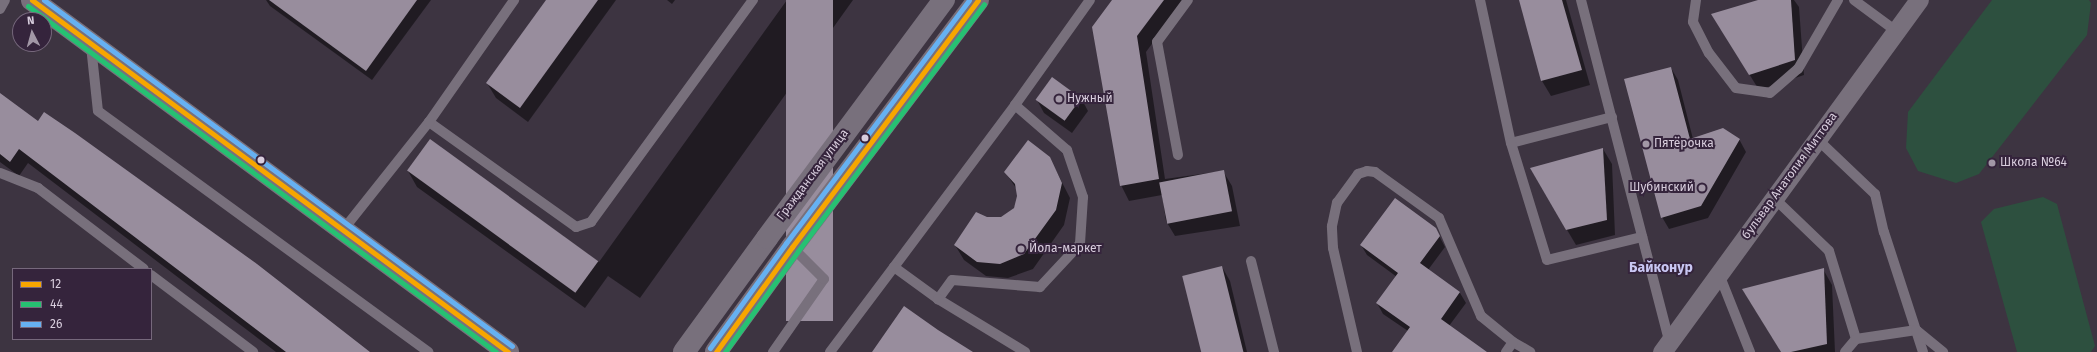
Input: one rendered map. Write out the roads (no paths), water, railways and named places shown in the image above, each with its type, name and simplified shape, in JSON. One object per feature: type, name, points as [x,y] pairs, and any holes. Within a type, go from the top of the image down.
[{"type":"main road","points":[[32,0],[501,350]]},
{"type":"main road","name":"Гражданская улица","points":[[684,352],[766,238],[944,0]]},
{"type":"main road","points":[[716,352],[978,0]]},
{"type":"street","name":"бульвар Анатолия Миттова","points":[[1668,349],[1719,274],[1918,0]]},
{"type":"lane","points":[[0,9],[5,0]]},
{"type":"lane","points":[[342,230],[429,122],[514,0]]},
{"type":"lane","points":[[429,122],[576,227],[591,222],[753,0]]},
{"type":"lane","points":[[830,352],[1015,105],[1090,0]]},
{"type":"lane","points":[[1178,155],[1157,42],[1188,0]]},
{"type":"lane","points":[[1480,0],[1511,143],[1547,260],[1642,236]]},
{"type":"lane","points":[[1581,0],[1642,236],[1668,349]]},
{"type":"lane","points":[[1696,0],[1693,22],[1709,53],[1736,88],[1770,93],[1798,69],[1838,0]]},
{"type":"lane","points":[[1854,0],[1896,31]]},
{"type":"lane","points":[[91,44],[98,111],[428,352]]},
{"type":"lane","points":[[938,299],[952,280],[1040,287],[1080,244],[1084,197],[1067,150],[1015,105]]},
{"type":"lane","points":[[1511,143],[1612,117]]},
{"type":"lane","points":[[1817,139],[1875,194],[1884,232],[1923,352]]},
{"type":"lane","points":[[1357,352],[1333,248],[1332,226],[1337,202],[1358,174],[1367,171],[1375,172],[1438,218],[1481,316],[1513,342],[1530,352]]},
{"type":"lane","points":[[0,173],[38,188],[143,268]]},
{"type":"lane","points":[[1774,198],[1829,252],[1856,339]]},
{"type":"lane","points":[[774,352],[824,279],[792,248]]},
{"type":"lane","points":[[1251,261],[1274,352]]},
{"type":"lane","points":[[894,267],[938,299],[1025,352]]},
{"type":"lane","points":[[1719,274],[1750,352]]},
{"type":"lane","points":[[152,276],[253,352]]},
{"type":"lane","points":[[1845,352],[1856,339],[1916,330],[1943,352]]},
{"type":"lane","points":[[1506,352],[1513,342]]},
{"type":"place","name":"Нужный","points":[[1059,99]]},
{"type":"place","name":"Пятёрочка","points":[[1646,144]]},
{"type":"place","name":"Школа №64","points":[[1992,163]]},
{"type":"place","name":"Шубинский","points":[[1702,188]]},
{"type":"place","name":"Йола-маркет","points":[[1021,249]]},
{"type":"district","name":"Байконур","points":[[1661,268]]}]
